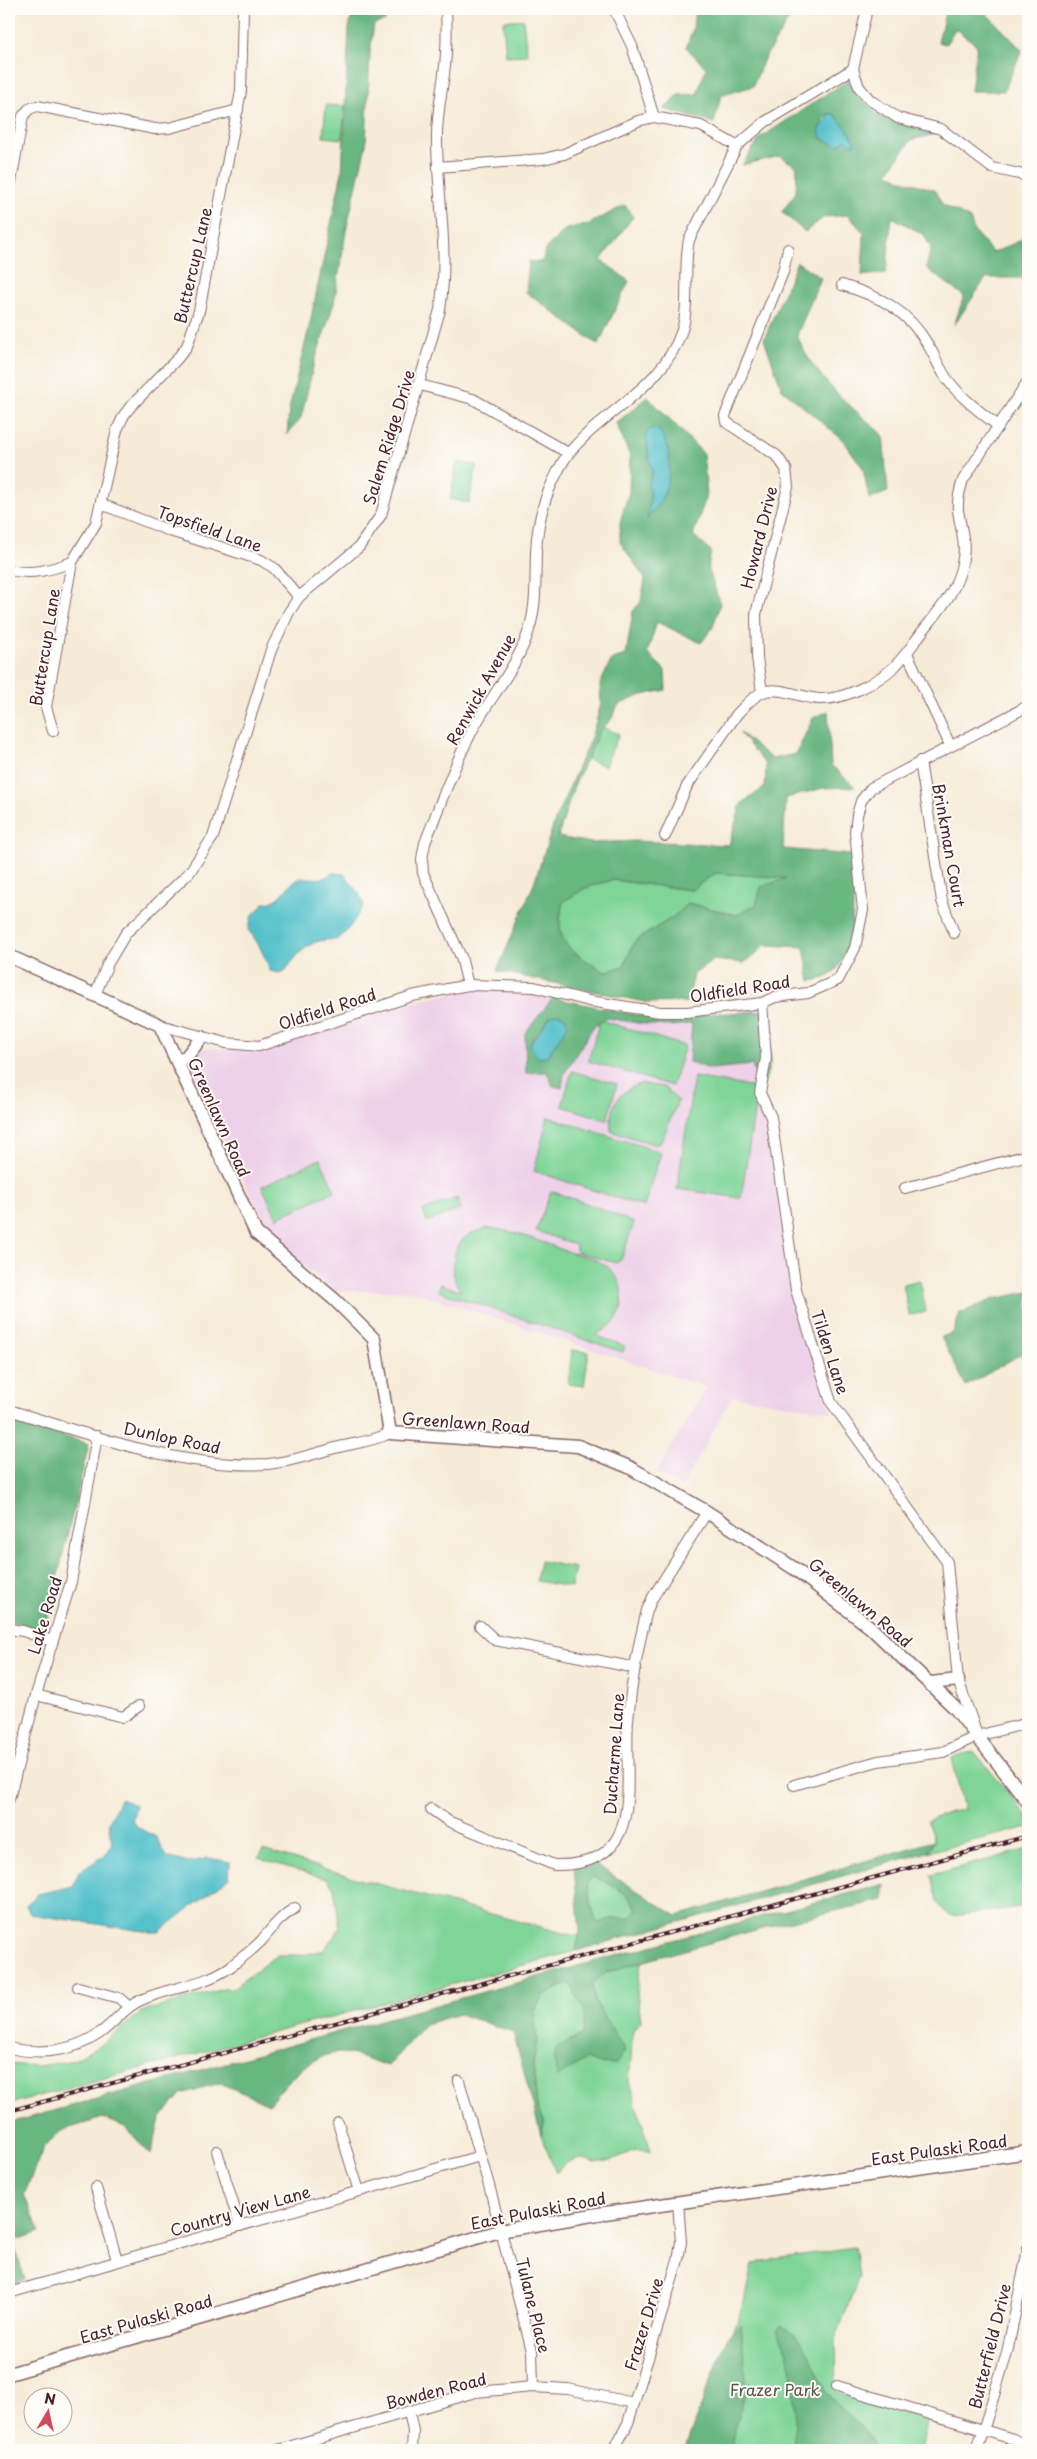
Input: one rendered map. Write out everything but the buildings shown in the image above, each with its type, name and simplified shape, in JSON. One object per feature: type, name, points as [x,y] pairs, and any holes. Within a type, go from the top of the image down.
[{"type":"main road","points":[[9,956],[160,1025]]},
{"type":"main road","name":"Greenlawn Road","points":[[160,1025],[256,1233],[335,1300],[374,1339],[390,1433],[578,1446],[629,1467],[707,1512],[795,1569],[834,1597],[931,1683],[978,1736],[1028,1802]]},
{"type":"main road","points":[[177,1060],[186,1058],[202,1038]]},
{"type":"main road","points":[[931,1683],[939,1684],[958,1680]]},
{"type":"main road","name":"East Pulaski Road","points":[[9,2374],[500,2231],[590,2215],[1028,2152]]},
{"type":"street","name":"Buttercup Lane","points":[[52,731],[46,708],[72,562],[93,530],[101,504],[112,447],[124,415],[177,359],[187,346],[193,331],[242,91],[243,9]]},
{"type":"street","name":"Salem Ridge Drive","points":[[95,995],[108,963],[126,933],[190,873],[213,837],[271,650],[289,612],[299,596],[359,547],[378,521],[388,493],[420,386],[440,310],[444,280],[445,252],[438,168],[437,119],[444,74],[446,9]]},
{"type":"street","points":[[614,9],[632,46],[654,117]]},
{"type":"street","points":[[866,9],[853,70],[859,87],[870,100],[898,118],[941,129],[992,168],[1028,176]]},
{"type":"street","name":"Renwick Avenue","points":[[468,985],[461,956],[423,873],[422,859],[425,843],[470,735],[508,672],[528,632],[534,608],[539,524],[554,480],[568,453],[607,418],[634,398],[654,376],[676,345],[683,329],[685,316],[686,256],[689,240],[737,146],[765,122],[853,70]]},
{"type":"street","points":[[9,192],[23,116],[29,109],[37,106],[155,128],[169,128],[238,110]]},
{"type":"street","points":[[438,168],[543,159],[564,154],[638,121],[654,117],[701,126],[737,146]]},
{"type":"street","name":"Howard Drive","points":[[762,692],[757,650],[756,614],[788,486],[786,469],[777,456],[726,422],[725,416],[783,272],[788,249]]},
{"type":"street","points":[[842,285],[878,297],[907,319],[920,332],[957,392],[998,426]]},
{"type":"street","points":[[665,836],[687,786],[736,714],[762,692],[773,691],[800,696],[834,698],[862,688],[893,668],[907,653],[952,594],[958,578],[965,543],[958,509],[959,494],[963,480],[1028,381]]},
{"type":"street","points":[[420,386],[473,400],[568,453]]},
{"type":"street","name":"Topsfield Lane","points":[[101,504],[170,531],[260,560],[274,568],[299,596]]},
{"type":"street","points":[[9,570],[34,572],[51,570],[72,562]]},
{"type":"street","points":[[907,653],[950,745]]},
{"type":"street","name":"Oldfield Road","points":[[160,1025],[202,1038],[226,1043],[259,1046],[412,996],[468,985],[534,987],[589,1001],[660,1012],[687,1012],[762,1003],[775,997],[808,993],[838,980],[854,948],[862,918],[855,832],[861,801],[871,788],[950,745],[1028,706]]},
{"type":"street","name":"Brinkman Court","points":[[920,761],[942,901],[954,933]]},
{"type":"street","name":"Tilden Lane","points":[[762,1003],[766,1058],[760,1093],[771,1117],[796,1290],[831,1402],[947,1562],[958,1680],[978,1736]]},
{"type":"street","points":[[905,1188],[1028,1155]]},
{"type":"street","name":"Dunlop Road","points":[[9,1410],[96,1436],[194,1461],[254,1464],[297,1459],[372,1440],[390,1433]]},
{"type":"street","name":"Lake Road","points":[[9,1799],[36,1695],[71,1582],[96,1436]]},
{"type":"street","name":"Ducharme Lane","points":[[431,1809],[448,1821],[554,1864],[572,1865],[588,1861],[605,1853],[616,1840],[626,1817],[628,1720],[643,1625],[653,1597],[707,1512]]},
{"type":"street","points":[[480,1626],[495,1640],[636,1668]]},
{"type":"street","points":[[9,1629],[24,1631],[52,1641]]},
{"type":"street","points":[[36,1695],[123,1716],[139,1706]]},
{"type":"street","points":[[794,1786],[878,1761],[942,1752],[978,1736],[1028,1723]]},
{"type":"street","points":[[9,2048],[32,2052],[50,2052],[70,2048],[100,2033],[128,2006],[142,1999],[216,1975],[252,1950],[280,1917],[295,1908]]},
{"type":"street","points":[[78,1987],[119,1998],[128,2006]]},
{"type":"street","name":"Tulane Place","points":[[459,2081],[532,2351],[533,2387]]},
{"type":"street","points":[[338,2123],[359,2191]]},
{"type":"street","points":[[217,2151],[240,2226]]},
{"type":"street","name":"Country View Lane","points":[[9,2293],[117,2260],[480,2156]]},
{"type":"street","points":[[96,2188],[117,2260]]},
{"type":"street","name":"Frazer Drive","points":[[614,2450],[625,2432],[678,2260],[680,2242],[678,2202]]},
{"type":"street","name":"Butterfield Drive","points":[[977,2450],[1007,2353],[1028,2249]]},
{"type":"street","points":[[838,2386],[1013,2439],[1028,2447]]},
{"type":"street","name":"Bowden Road","points":[[278,2450],[475,2392],[533,2387],[590,2392],[634,2403]]},
{"type":"street","points":[[409,2412],[413,2432],[412,2450]]},
{"type":"shaded area","points":[[479,989],[510,989],[635,1016],[700,1017],[760,1007],[758,1093],[767,1115],[791,1291],[832,1412],[732,1396],[682,1487],[656,1474],[706,1387],[412,1291],[336,1291],[282,1249],[258,1210],[190,1066],[189,1058],[193,1052],[204,1048],[256,1050],[282,1045],[424,999]]},
{"type":"green space","points":[[351,9],[385,9],[385,21],[374,24],[370,53],[366,145],[347,226],[334,303],[314,363],[301,418],[287,435],[289,409],[308,332],[342,172],[349,28],[353,11]]},
{"type":"green space","points":[[695,9],[775,9],[792,14],[764,59],[753,86],[721,96],[714,123],[664,109],[678,95],[697,94],[706,68],[686,47],[693,29]]},
{"type":"green space","points":[[946,9],[982,9],[1022,50],[1004,91],[971,91],[977,45],[955,29],[946,44],[938,42]]},
{"type":"green space","points":[[523,19],[527,55],[506,56],[503,21]]},
{"type":"green space","points":[[848,80],[878,116],[935,134],[911,140],[888,172],[899,179],[935,190],[942,204],[970,219],[974,231],[993,253],[1021,240],[1028,227],[1028,278],[986,278],[954,325],[964,296],[926,268],[931,248],[924,235],[892,217],[886,273],[862,276],[864,233],[848,215],[824,217],[805,232],[782,212],[796,192],[797,167],[780,156],[742,165],[760,138]],"holes":[[[828,114],[834,114],[851,134],[845,139],[819,129]]]},
{"type":"green space","points":[[326,105],[345,106],[342,139],[323,137]]},
{"type":"green space","points":[[625,205],[633,217],[601,260],[629,281],[598,345],[526,292],[529,261],[542,262],[546,248],[566,229],[589,224]]},
{"type":"green space","points":[[797,262],[821,278],[797,335],[804,350],[812,364],[834,390],[883,435],[888,492],[869,499],[863,468],[843,440],[782,389],[764,339]]},
{"type":"green space","points":[[648,397],[703,453],[707,495],[693,535],[711,551],[708,567],[720,604],[713,627],[701,643],[657,622],[647,653],[665,670],[666,690],[642,695],[618,705],[611,720],[599,732],[574,786],[558,837],[592,843],[634,841],[729,845],[741,804],[765,787],[766,765],[739,732],[772,759],[796,754],[813,718],[828,711],[831,765],[855,787],[823,788],[786,798],[783,849],[853,855],[853,903],[850,938],[846,953],[839,966],[825,978],[810,981],[804,947],[764,945],[755,956],[743,963],[714,960],[694,974],[688,1002],[649,1003],[497,971],[533,886],[555,820],[592,735],[601,704],[600,684],[612,659],[626,655],[633,611],[641,602],[645,579],[620,542],[620,522],[629,492],[630,456],[616,423]],"holes":[[[646,434],[668,448],[667,480],[663,496],[648,518],[651,495],[648,485],[653,471]],[[716,873],[786,878],[761,887],[756,905],[736,915],[688,903],[673,917],[635,941],[624,966],[605,972],[574,952],[563,938],[560,929],[563,902],[585,888],[612,880],[691,890]]]},
{"type":"green space","points":[[457,462],[477,465],[469,503],[450,499]]},
{"type":"green space","points":[[601,727],[619,734],[605,766],[587,759]]},
{"type":"green space","points":[[716,873],[787,878],[756,905],[736,915],[688,903],[673,917],[635,941],[624,966],[605,972],[574,952],[563,938],[560,929],[560,917],[563,902],[585,888],[612,880],[691,890]]},
{"type":"green space","points":[[553,998],[637,1015],[692,1015],[767,1011],[771,1062],[764,1084],[757,1080],[752,1065],[711,1069],[689,1062],[692,1023],[661,1026],[607,1018],[593,1027],[564,1074],[562,1088],[553,1086],[547,1072],[526,1073],[525,1033]],"holes":[[[543,1025],[563,1033],[547,1056],[538,1057],[533,1051],[532,1038],[540,1032]]]},
{"type":"green space","points":[[600,1020],[685,1046],[672,1086],[588,1061]]},
{"type":"green space","points":[[572,1071],[617,1084],[607,1120],[562,1106]]},
{"type":"green space","points":[[694,1077],[758,1088],[741,1198],[677,1189]]},
{"type":"green space","points":[[640,1084],[664,1087],[678,1101],[661,1142],[656,1145],[611,1131],[611,1115],[616,1102],[625,1091]]},
{"type":"green space","points":[[548,1117],[661,1152],[644,1207],[534,1171]]},
{"type":"green space","points":[[320,1159],[335,1191],[277,1218],[262,1186]]},
{"type":"green space","points":[[551,1191],[602,1209],[634,1223],[621,1260],[616,1263],[576,1252],[576,1245],[536,1231]]},
{"type":"green space","points":[[457,1198],[461,1209],[427,1222],[423,1211]]},
{"type":"green space","points":[[487,1228],[509,1231],[594,1259],[611,1270],[619,1283],[622,1306],[616,1320],[606,1329],[595,1335],[625,1346],[623,1352],[438,1291],[440,1284],[461,1291],[454,1276],[453,1268],[453,1259],[456,1251],[459,1244],[465,1238],[472,1233]]},
{"type":"green space","points":[[920,1280],[926,1312],[909,1315],[903,1284]]},
{"type":"green space","points":[[1028,1292],[1028,1350],[966,1386],[941,1337],[953,1333],[960,1313],[994,1299]]},
{"type":"green space","points":[[572,1350],[589,1352],[584,1386],[568,1384]]},
{"type":"green space","points":[[9,1419],[89,1444],[45,1630],[9,1621]]},
{"type":"green space","points":[[540,1561],[575,1568],[571,1587],[536,1581]]},
{"type":"green space","points":[[974,1751],[1028,1817],[1028,1827],[928,1852],[934,1841],[927,1821],[950,1812],[964,1810],[952,1758]]},
{"type":"green space","points":[[934,1841],[928,1852],[576,1951],[580,1933],[574,1867],[595,1864],[677,1916]],"holes":[[[593,1877],[612,1885],[629,1897],[637,1908],[635,1913],[629,1918],[610,1919],[598,1924],[592,1909],[587,1882]]]},
{"type":"green space","points":[[1028,1849],[1028,1906],[953,1916],[947,1913],[939,1904],[931,1875]]},
{"type":"green space","points":[[263,1850],[366,1881],[575,1936],[580,1933],[576,1951],[9,2104],[9,2064],[38,2066],[74,2060],[99,2046],[141,2012],[227,1988],[230,1990],[277,1955],[302,1955],[324,1950],[340,1928],[334,1888],[327,1879],[258,1858]]},
{"type":"green space","points":[[593,1876],[624,1893],[637,1909],[635,1913],[626,1919],[610,1919],[598,1924],[592,1909],[587,1882]]},
{"type":"green space","points":[[885,1884],[883,1900],[770,1926],[606,1972],[592,1984],[595,2001],[625,2051],[616,2064],[597,2063],[586,2059],[557,2077],[555,2052],[561,2045],[583,2034],[585,2014],[570,1983],[543,1995],[534,2013],[537,2039],[533,2064],[537,2106],[544,2124],[541,2135],[513,2032],[459,2014],[425,2024],[388,2066],[360,2056],[343,2053],[320,2057],[292,2078],[269,2104],[220,2083],[181,2094],[160,2119],[151,2155],[125,2127],[103,2118],[63,2130],[44,2146],[24,2195],[40,2232],[13,2241],[25,2280],[9,2284],[9,2123],[556,1972]]},
{"type":"green space","points":[[641,1962],[637,1993],[641,2021],[633,2030],[629,2082],[651,2151],[635,2150],[612,2160],[595,2163],[579,2158],[566,2163],[556,2173],[541,2135],[544,2124],[537,2106],[533,2064],[537,2039],[534,2013],[543,1995],[570,1982]]},
{"type":"green space","name":"Frazer Park","points":[[854,2247],[859,2276],[835,2340],[836,2392],[928,2420],[920,2450],[689,2450],[744,2302],[752,2265],[762,2261]]},
{"type":"green space","points":[[741,2324],[747,2390],[736,2423],[732,2450],[684,2450],[727,2338]]},
{"type":"green space","points":[[781,2325],[801,2342],[808,2352],[828,2393],[869,2437],[874,2450],[793,2450],[794,2388],[789,2360],[777,2330]]},
{"type":"water","points":[[828,114],[834,114],[851,134],[855,144],[852,145],[845,139],[839,146],[821,138],[819,129],[827,120]]},
{"type":"water","points":[[651,428],[658,429],[663,436],[668,454],[669,473],[665,492],[647,519],[651,495],[648,485],[653,471],[646,434]]},
{"type":"water","points":[[334,873],[344,874],[356,889],[364,905],[355,919],[345,933],[336,940],[319,941],[312,944],[300,952],[285,971],[280,973],[270,971],[261,949],[248,930],[252,916],[264,903],[279,898],[298,879],[323,878]]},
{"type":"water","points":[[557,1014],[565,1017],[568,1025],[547,1056],[538,1058],[529,1045],[550,1017]]},
{"type":"water","points":[[120,1799],[136,1805],[132,1822],[156,1837],[167,1857],[188,1863],[208,1858],[230,1862],[229,1878],[159,1932],[30,1914],[26,1905],[38,1894],[73,1886],[79,1872],[105,1855],[112,1843],[109,1822]]},
{"type":"railway","points":[[9,2111],[1028,1836]]}]
